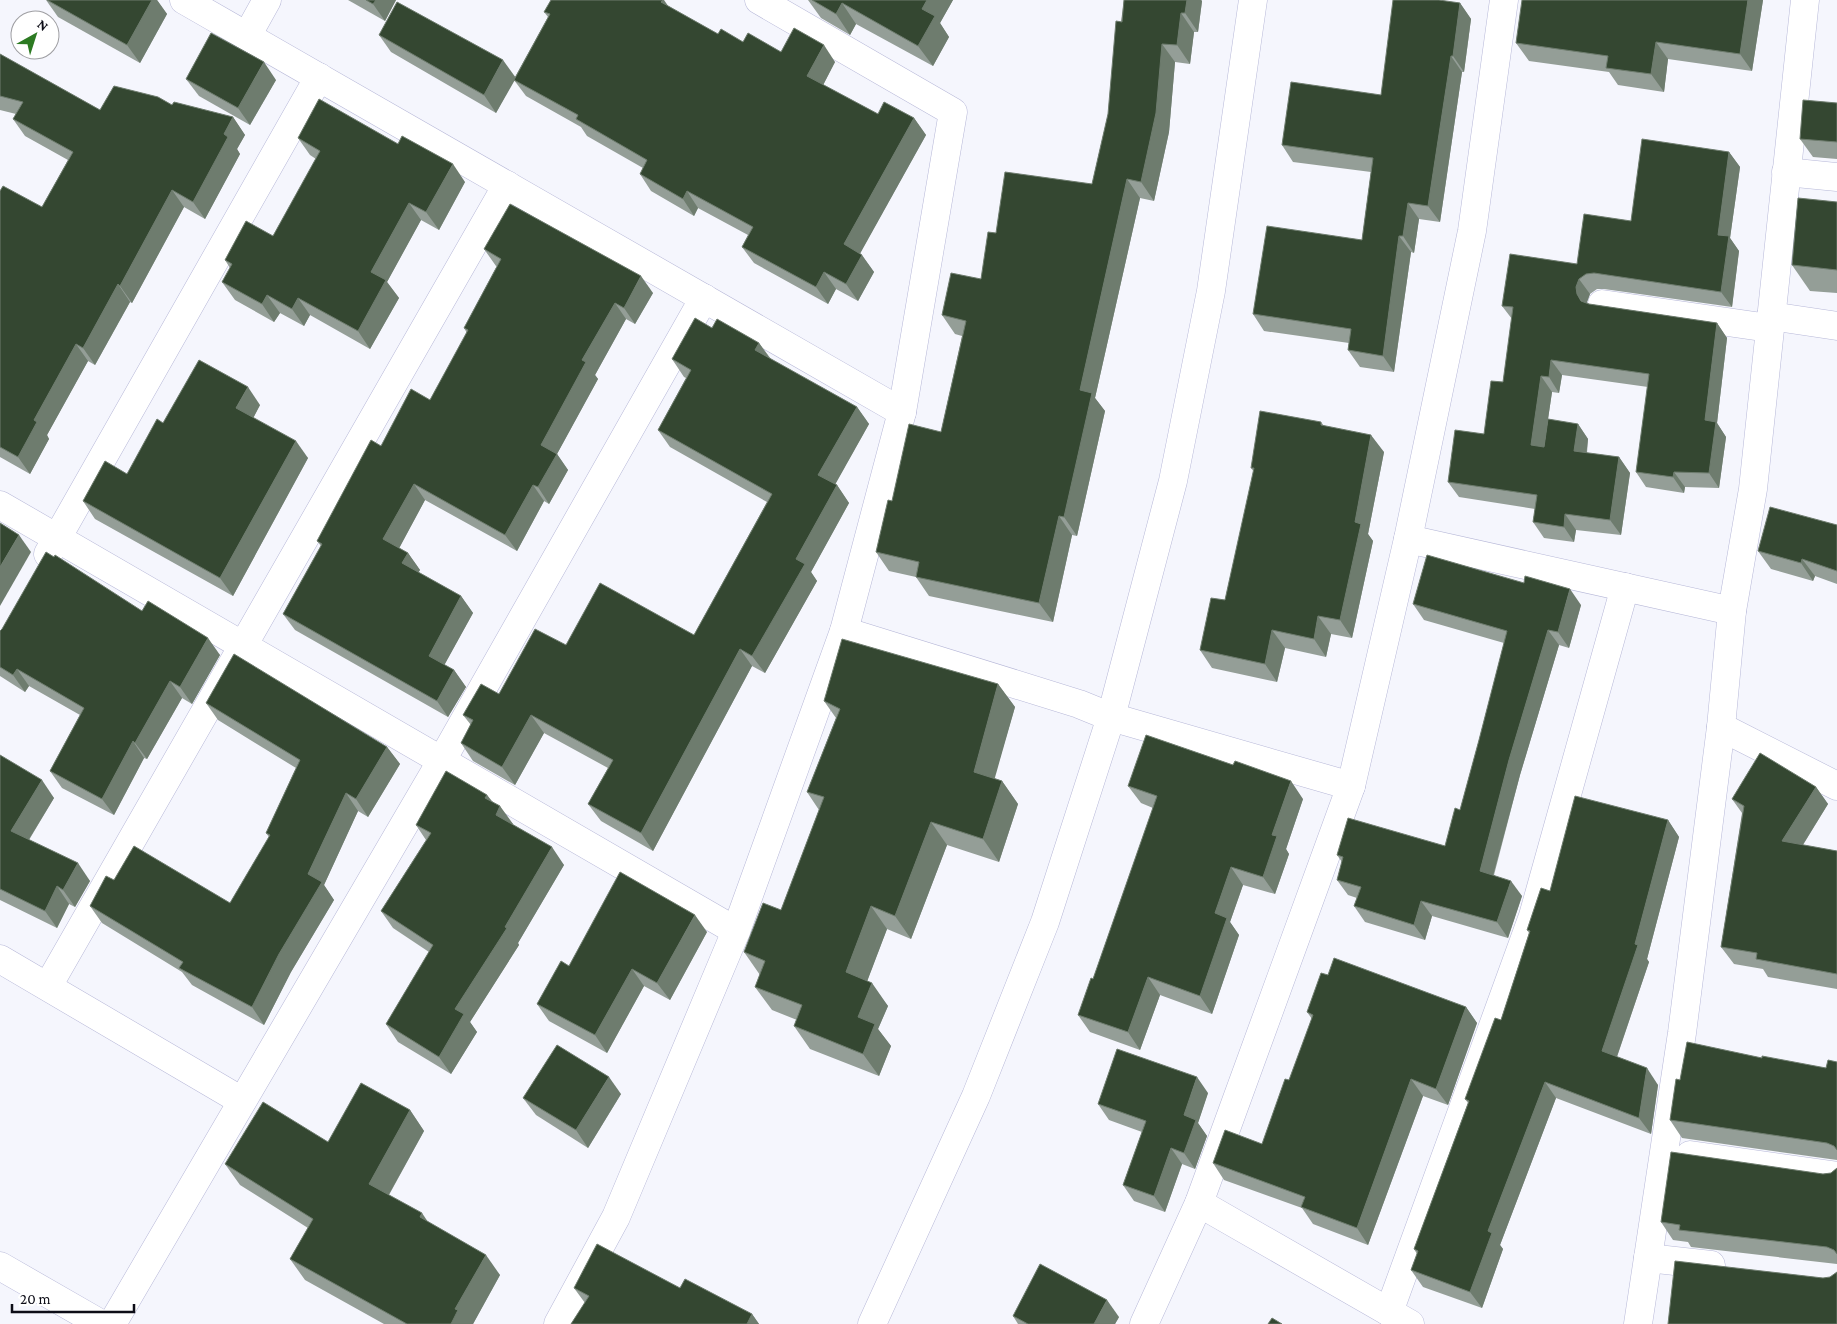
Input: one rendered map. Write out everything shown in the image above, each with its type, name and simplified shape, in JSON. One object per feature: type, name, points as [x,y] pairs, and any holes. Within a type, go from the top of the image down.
[{"type":"street","points":[[184,0],[902,412]]},
{"type":"street","points":[[247,36],[267,0]]},
{"type":"street","points":[[558,1324],[616,1217],[736,931],[844,631],[902,412],[953,112],[759,0]]},
{"type":"street","points":[[872,1324],[976,1096],[1042,931],[1111,717],[1172,481],[1211,291],[1253,0]]},
{"type":"street","points":[[1144,1324],[1199,1203],[1351,786],[1408,539],[1472,231],[1504,0]]},
{"type":"street","points":[[1638,1324],[1682,1033],[1721,727],[1732,611],[1752,489],[1805,0]]},
{"type":"street","points":[[33,579],[319,77]]},
{"type":"street","points":[[1786,172],[1837,178]]},
{"type":"street","points":[[48,986],[507,185]]},
{"type":"street","points":[[112,1324],[442,760],[704,298]]},
{"type":"street","points":[[1602,304],[1770,322],[1837,326]]},
{"type":"street","points":[[0,505],[736,931]]},
{"type":"street","points":[[1408,539],[1732,611]]},
{"type":"street","points":[[1199,1203],[1400,1318],[1533,916],[1625,587]]},
{"type":"street","points":[[844,631],[1080,704],[1111,717],[1351,786]]},
{"type":"street","points":[[1721,727],[1837,786]]},
{"type":"street","points":[[0,958],[242,1100]]},
{"type":"street","points":[[1664,1151],[1837,1176]]},
{"type":"street","points":[[1648,1258],[1733,1268]]},
{"type":"street","points":[[0,1266],[101,1324]]},
{"type":"building","points":[[47,0],[152,0],[127,45]]},
{"type":"building","points":[[366,0],[376,0],[373,4]]},
{"type":"building","points":[[551,0],[663,0],[661,2],[718,34],[721,29],[743,42],[748,33],[781,52],[794,28],[824,45],[807,76],[878,114],[884,102],[914,118],[844,244],[862,255],[846,284],[824,272],[816,287],[742,247],[753,227],[687,191],[683,199],[640,174],[647,160],[576,119],[578,115],[514,80],[550,14],[544,12]]},
{"type":"building","points":[[812,0],[927,0],[922,9],[935,16],[918,46],[842,3],[836,14]]},
{"type":"building","points":[[1124,0],[1187,0],[1185,13],[1181,13],[1177,45],[1162,44],[1156,113],[1141,182],[1127,179],[1080,390],[1092,393],[1064,517],[1059,516],[1039,603],[916,577],[919,562],[876,552],[888,500],[892,501],[909,424],[941,432],[966,321],[942,315],[951,273],[981,279],[988,232],[996,233],[1005,172],[1092,184],[1108,114],[1116,21],[1122,22]]},
{"type":"building","points":[[1393,0],[1439,0],[1460,3],[1428,206],[1408,203],[1403,236],[1399,236],[1383,356],[1348,350],[1351,329],[1253,314],[1267,226],[1362,240],[1373,158],[1282,145],[1291,82],[1381,95]]},
{"type":"building","points":[[1522,0],[1748,0],[1740,54],[1656,42],[1651,74],[1606,68],[1608,56],[1516,43]]},
{"type":"building","points":[[397,2],[503,60],[484,95],[379,35]]},
{"type":"building","points":[[211,33],[264,62],[238,108],[186,79]]},
{"type":"building","points":[[0,54],[100,110],[114,86],[158,97],[172,105],[174,102],[233,117],[224,134],[228,137],[193,202],[172,190],[120,286],[118,284],[83,348],[76,344],[34,420],[37,422],[18,457],[0,447],[0,191],[3,186],[42,207],[73,152],[13,119],[23,102],[0,96]]},
{"type":"building","points":[[319,99],[398,144],[402,136],[453,164],[426,212],[409,203],[371,272],[386,280],[358,331],[298,298],[292,309],[267,295],[262,304],[222,282],[232,264],[225,260],[246,221],[273,236],[320,151],[298,138]]},
{"type":"building","points":[[1803,100],[1837,103],[1837,142],[1800,139]]},
{"type":"building","points":[[1642,139],[1729,152],[1718,235],[1729,236],[1721,292],[1594,273],[1586,274],[1579,279],[1576,287],[1577,294],[1581,301],[1589,304],[1717,323],[1705,420],[1716,422],[1709,473],[1674,472],[1673,477],[1636,472],[1649,374],[1551,360],[1549,377],[1541,376],[1531,445],[1544,447],[1548,419],[1578,424],[1574,451],[1619,457],[1610,520],[1565,514],[1564,527],[1533,522],[1537,495],[1448,482],[1455,430],[1484,434],[1491,381],[1503,382],[1513,307],[1502,306],[1510,254],[1577,264],[1584,214],[1631,221]]},
{"type":"building","points":[[1798,198],[1837,202],[1837,270],[1792,265]]},
{"type":"building","points":[[510,204],[641,276],[624,308],[615,303],[582,360],[586,362],[541,445],[557,454],[538,487],[533,485],[505,535],[414,484],[383,539],[408,553],[402,563],[461,596],[429,656],[454,670],[437,701],[283,614],[322,544],[317,541],[371,440],[381,446],[411,389],[430,400],[468,330],[464,328],[501,259],[484,249]]},
{"type":"building","points":[[695,318],[712,328],[717,319],[759,343],[755,350],[857,407],[818,475],[837,485],[796,559],[805,564],[752,656],[740,649],[641,833],[588,804],[613,760],[531,715],[502,767],[461,743],[473,720],[463,715],[481,684],[499,694],[535,629],[566,645],[600,583],[694,635],[772,494],[658,430],[691,370],[672,359]]},
{"type":"building","points":[[199,360],[248,387],[236,408],[296,441],[220,578],[83,501],[105,461],[127,474],[157,419],[163,423]]},
{"type":"building","points":[[1260,411],[1321,422],[1321,425],[1371,435],[1355,522],[1361,524],[1340,620],[1318,616],[1314,639],[1272,630],[1265,664],[1200,650],[1211,598],[1225,600],[1254,468],[1251,468]]},
{"type":"building","points":[[1770,507],[1837,525],[1837,571],[1802,559],[1801,563],[1758,551]]},
{"type":"building","points":[[0,523],[19,535],[0,567]]},
{"type":"building","points":[[46,552],[54,557],[55,555],[142,611],[148,601],[208,638],[180,687],[170,681],[135,743],[133,741],[102,799],[50,771],[84,708],[17,669],[13,675],[0,667],[0,631]]},
{"type":"building","points":[[1427,555],[1524,583],[1525,576],[1570,589],[1558,632],[1548,630],[1509,760],[1480,871],[1511,881],[1497,922],[1421,901],[1414,925],[1354,906],[1361,887],[1337,880],[1343,857],[1337,855],[1348,818],[1445,846],[1455,808],[1460,810],[1507,631],[1413,604]]},
{"type":"building","points":[[842,639],[998,684],[974,772],[1002,781],[983,839],[931,822],[895,916],[871,906],[846,972],[872,983],[858,1017],[875,1024],[863,1054],[794,1026],[802,1005],[755,987],[765,961],[744,952],[763,903],[781,910],[824,797],[807,792],[840,709],[824,701]]},
{"type":"building","points":[[234,654],[387,747],[356,799],[346,793],[308,874],[322,882],[279,954],[252,1007],[179,968],[183,962],[90,906],[106,876],[114,880],[134,846],[230,903],[270,835],[266,833],[300,760],[206,703]]},
{"type":"building","points":[[1146,735],[1233,765],[1235,761],[1291,781],[1272,835],[1277,836],[1263,877],[1231,867],[1215,913],[1227,918],[1200,996],[1148,977],[1128,1032],[1078,1015],[1091,978],[1093,979],[1157,796],[1128,786]]},
{"type":"building","points":[[1760,753],[1816,787],[1782,841],[1837,851],[1837,974],[1756,959],[1757,953],[1721,947],[1744,806],[1732,799]]},
{"type":"building","points":[[0,755],[42,780],[11,831],[78,863],[63,890],[57,886],[45,911],[0,889]]},
{"type":"building","points":[[446,771],[487,795],[485,798],[500,806],[496,815],[552,847],[505,927],[507,928],[455,1009],[464,1014],[439,1057],[386,1024],[433,945],[381,911],[431,833],[416,825]]},
{"type":"building","points":[[1575,796],[1668,820],[1635,944],[1638,945],[1602,1051],[1647,1068],[1639,1118],[1545,1082],[1488,1231],[1492,1233],[1470,1292],[1411,1270],[1418,1251],[1414,1249],[1469,1101],[1465,1099],[1495,1018],[1501,1020],[1530,931],[1527,930],[1541,888],[1550,891]]},
{"type":"building","points":[[620,872],[695,915],[657,983],[632,969],[595,1035],[537,1004],[561,961],[569,966]]},
{"type":"building","points":[[1334,958],[1466,1007],[1436,1089],[1411,1079],[1357,1228],[1301,1207],[1305,1197],[1213,1163],[1225,1130],[1262,1144],[1285,1079],[1289,1080],[1313,1015],[1307,1012],[1321,973],[1328,975]]},
{"type":"building","points":[[1687,1042],[1762,1058],[1762,1056],[1826,1068],[1828,1060],[1837,1062],[1837,1150],[1834,1146],[1827,1143],[1670,1120],[1676,1079],[1680,1080]]},
{"type":"building","points":[[557,1045],[609,1077],[576,1130],[523,1098]]},
{"type":"building","points":[[1117,1049],[1197,1077],[1184,1115],[1196,1120],[1184,1153],[1171,1148],[1154,1196],[1123,1185],[1146,1121],[1098,1104]]},
{"type":"building","points":[[361,1083],[410,1110],[369,1184],[422,1213],[420,1217],[486,1255],[455,1309],[458,1310],[451,1324],[407,1324],[290,1259],[313,1219],[225,1164],[263,1102],[328,1142]]},
{"type":"building","points":[[1671,1152],[1823,1174],[1831,1173],[1837,1168],[1837,1254],[1834,1250],[1827,1247],[1679,1230],[1680,1225],[1661,1222]]},
{"type":"building","points":[[597,1244],[680,1288],[685,1279],[752,1314],[747,1324],[571,1324],[589,1296],[574,1288]]},
{"type":"building","points":[[1675,1261],[1823,1278],[1830,1277],[1837,1272],[1837,1324],[1668,1324]]},
{"type":"building","points":[[1040,1264],[1107,1300],[1094,1324],[1028,1324],[1013,1316]]},
{"type":"building","points":[[1272,1318],[1282,1324],[1268,1324]]}]
